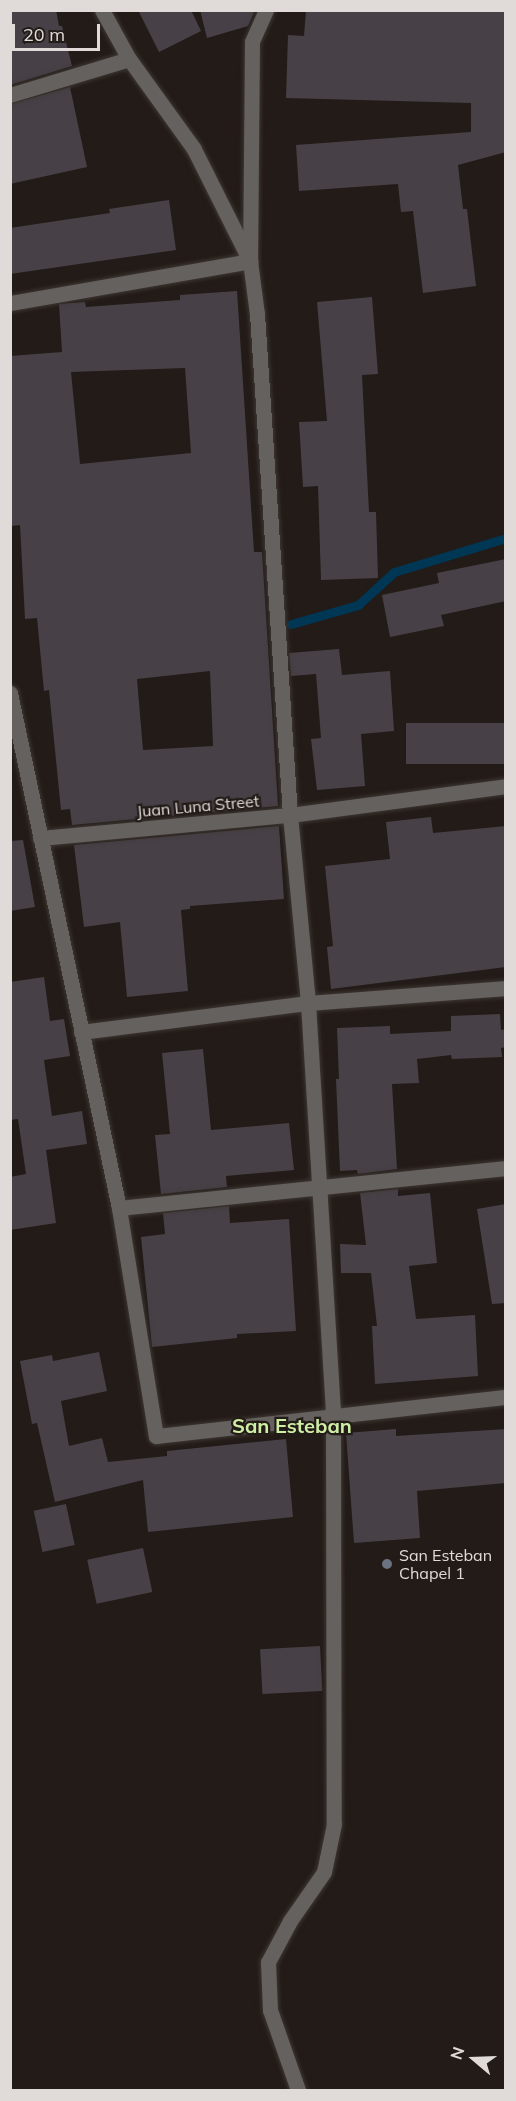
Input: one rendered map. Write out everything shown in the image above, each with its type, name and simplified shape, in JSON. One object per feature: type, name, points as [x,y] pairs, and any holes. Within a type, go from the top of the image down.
[{"type":"street","points":[[102,10],[129,59],[194,149],[250,261]]},
{"type":"street","points":[[266,10],[252,42],[250,261],[257,314],[290,815],[308,1003],[333,1417],[334,1824],[324,1872],[290,1921],[268,1962],[270,2010],[298,2091]]},
{"type":"street","points":[[10,95],[129,59]]},
{"type":"street","points":[[10,303],[250,261]]},
{"type":"street","points":[[10,693],[119,1208],[156,1436],[506,1397]]},
{"type":"street","name":"Juan Luna Street","points":[[40,838],[290,815],[506,786]]},
{"type":"street","points":[[81,1032],[308,1003],[506,988]]},
{"type":"street","points":[[119,1208],[506,1168]]},
{"type":"building","points":[[10,10],[56,10],[72,66],[10,85]]},
{"type":"building","points":[[138,10],[191,10],[201,31],[159,52]]},
{"type":"building","points":[[200,10],[255,10],[248,26],[207,38]]},
{"type":"building","points":[[306,10],[506,10],[506,152],[458,165],[463,209],[467,209],[476,286],[423,293],[413,211],[401,212],[398,184],[299,191],[296,145],[471,132],[471,103],[286,98],[288,35],[304,36]]},
{"type":"building","points":[[70,87],[87,167],[10,184],[10,104]]},
{"type":"building","points":[[169,200],[176,250],[10,274],[10,228],[110,213],[109,209]]},
{"type":"building","points":[[237,291],[254,552],[262,552],[278,806],[72,825],[70,809],[61,810],[49,690],[44,691],[37,618],[25,619],[20,525],[12,526],[10,356],[62,352],[59,304],[85,302],[86,307],[180,300],[180,295]],"holes":[[[185,368],[191,453],[80,464],[71,372]],[[210,671],[213,746],[143,750],[137,679]]]},
{"type":"building","points":[[372,297],[378,374],[362,375],[369,512],[376,512],[378,578],[321,580],[318,486],[303,487],[299,422],[327,421],[317,302]]},
{"type":"building","points":[[506,559],[506,601],[441,615],[444,626],[390,637],[382,595],[439,583],[437,573]]},
{"type":"building","points":[[339,649],[342,675],[390,671],[394,731],[361,734],[365,786],[317,790],[311,739],[321,738],[316,674],[291,676],[289,653]]},
{"type":"building","points":[[406,723],[506,723],[506,764],[406,764]]},
{"type":"building","points":[[431,817],[433,833],[506,826],[506,967],[331,989],[327,947],[333,946],[325,866],[390,859],[386,822]]},
{"type":"building","points":[[279,826],[284,899],[190,906],[190,909],[181,910],[188,991],[127,997],[120,922],[84,927],[74,845]]},
{"type":"building","points":[[23,840],[35,907],[10,911],[10,841]]},
{"type":"building","points":[[44,977],[50,1021],[64,1019],[70,1056],[44,1060],[52,1116],[82,1111],[87,1144],[46,1150],[56,1223],[10,1230],[10,1177],[26,1174],[18,1119],[10,1120],[10,982]]},
{"type":"building","points":[[500,1014],[501,1030],[506,1029],[506,1047],[501,1048],[502,1057],[452,1059],[451,1055],[417,1059],[419,1083],[392,1084],[397,1169],[358,1174],[357,1170],[340,1171],[336,1079],[339,1079],[337,1028],[390,1026],[390,1034],[451,1031],[451,1016]]},
{"type":"building","points":[[203,1049],[211,1130],[289,1123],[294,1170],[226,1176],[227,1187],[161,1194],[155,1135],[170,1134],[162,1053]]},
{"type":"building","points":[[398,1189],[398,1196],[430,1193],[437,1263],[409,1266],[416,1319],[475,1315],[478,1376],[375,1384],[372,1326],[377,1326],[371,1273],[341,1273],[340,1244],[366,1245],[360,1193]]},
{"type":"building","points":[[506,1204],[506,1303],[492,1304],[477,1209]]},
{"type":"building","points":[[229,1206],[230,1223],[289,1219],[296,1331],[237,1334],[237,1338],[152,1347],[141,1237],[165,1234],[163,1213]]},
{"type":"building","points":[[99,1352],[107,1391],[61,1401],[69,1446],[102,1438],[108,1462],[167,1456],[167,1451],[286,1439],[293,1517],[148,1532],[143,1480],[55,1502],[37,1423],[32,1424],[20,1361],[52,1355],[53,1361]]},
{"type":"building","points":[[396,1429],[396,1436],[506,1429],[506,1483],[417,1491],[420,1538],[354,1543],[346,1433]]},
{"type":"building","points":[[66,1504],[75,1545],[42,1552],[34,1511]]},
{"type":"building","points":[[143,1548],[152,1592],[97,1604],[87,1560]]},
{"type":"building","points":[[320,1646],[322,1691],[262,1694],[260,1649]]},
{"type":"waterway","points":[[291,624],[358,605],[394,572],[506,538]]},
{"type":"place","name":"San Esteban Chapel 1","points":[[387,1564]]},
{"type":"district","name":"San Esteban","points":[[292,1425]]}]
